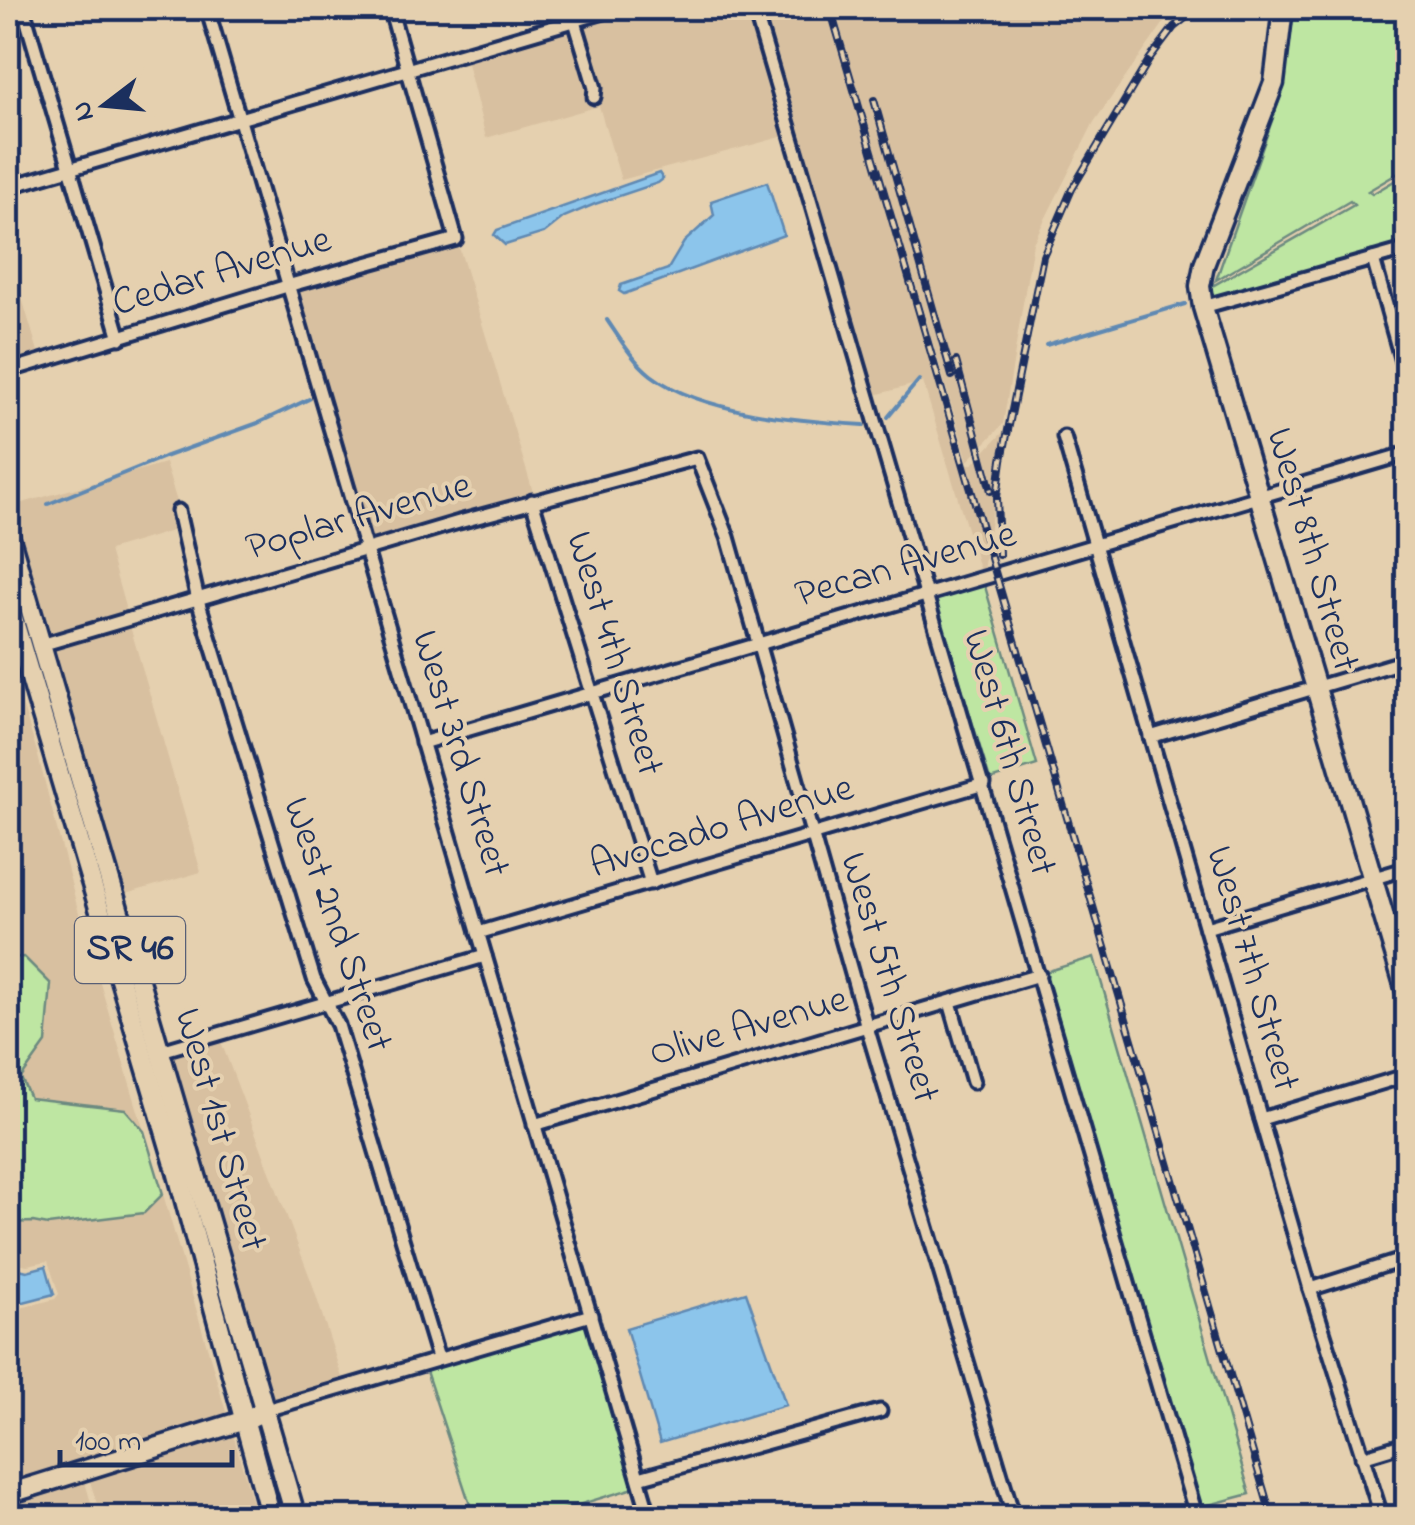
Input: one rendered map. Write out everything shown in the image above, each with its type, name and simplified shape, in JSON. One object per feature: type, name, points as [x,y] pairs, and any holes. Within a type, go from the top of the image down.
[{"type":"main road","name":"West 8th Street","points":[[1283,8],[1274,83],[1204,265],[1200,286],[1203,308],[1408,998]]},
{"type":"main road","name":"West 1st Street","points":[[8,532],[296,1518]]},
{"type":"main road","points":[[8,589],[24,626],[41,645]]},
{"type":"main road","name":"West 1st Street","points":[[8,602],[15,656],[178,1171],[272,1518]]},
{"type":"main road","points":[[15,656],[39,671],[46,695],[60,711]]},
{"type":"main road","points":[[127,1004],[138,1014],[145,1036],[161,1051]]},
{"type":"main road","points":[[8,1494],[245,1420],[266,1410]]},
{"type":"street","points":[[23,8],[120,338]]},
{"type":"street","name":"West 3rd Street","points":[[207,8],[650,1518]]},
{"type":"street","points":[[390,8],[408,70]]},
{"type":"street","points":[[8,187],[408,70],[573,14],[618,8]]},
{"type":"street","name":"West 6th Street","points":[[754,8],[1197,1518]]},
{"type":"street","points":[[573,14],[595,88],[594,97]]},
{"type":"street","name":"Cedar Avenue","points":[[8,371],[456,239],[408,70]]},
{"type":"street","points":[[1203,308],[1408,249]]},
{"type":"street","points":[[1372,259],[1408,384]]},
{"type":"street","name":"West 7th Street","points":[[1064,436],[1310,1289],[1382,1518]]},
{"type":"street","name":"Pecan Avenue","points":[[422,742],[1408,453]]},
{"type":"street","name":"Poplar Avenue","points":[[41,645],[532,501],[697,458]]},
{"type":"street","name":"West 5th Street","points":[[697,458],[728,538],[867,1027],[1014,1518]]},
{"type":"street","name":"West 4th Street","points":[[532,501],[651,883]]},
{"type":"street","name":"West 2nd Street","points":[[178,511],[198,600],[314,979],[338,1024],[438,1358]]},
{"type":"street","points":[[1150,737],[1408,660]]},
{"type":"street","name":"Avocado Avenue","points":[[478,933],[984,784]]},
{"type":"street","points":[[1206,928],[1408,868]]},
{"type":"street","points":[[161,1051],[485,956]]},
{"type":"street","name":"Olive Avenue","points":[[534,1125],[1039,975]]},
{"type":"street","points":[[950,1002],[973,1082]]},
{"type":"street","points":[[1261,1119],[1408,1075]]},
{"type":"street","points":[[1310,1289],[1408,1258]]},
{"type":"street","points":[[266,1410],[592,1315]]},
{"type":"street","points":[[639,1478],[880,1411]]},
{"type":"street","points":[[1362,1457],[1408,1444]]},
{"type":"shaded area","points":[[640,8],[747,8],[785,136],[621,180],[599,106],[486,138],[466,59],[570,27],[588,89],[587,102],[600,103],[602,86],[583,23]]},
{"type":"shaded area","points":[[761,8],[827,8],[964,464],[973,464],[1005,430],[983,571],[980,572],[923,382],[875,395]]},
{"type":"shaded area","points":[[833,8],[1181,8],[1168,17],[1094,122],[1033,243],[1003,424],[968,461]]},
{"type":"shaded area","points":[[458,244],[533,492],[368,539],[295,290]]},
{"type":"shaded area","points":[[8,251],[39,355],[8,364]]},
{"type":"shaded area","points":[[165,463],[178,505],[171,507],[175,530],[109,550],[127,614],[46,638],[8,507]]},
{"type":"shaded area","points":[[130,626],[201,872],[122,895],[49,650]]},
{"type":"shaded area","points":[[9,662],[144,1131],[125,1109],[30,1098],[21,1079],[46,1043],[24,957],[8,958]]},
{"type":"shaded area","points":[[220,1039],[312,1283],[343,1381],[272,1402],[169,1055]]},
{"type":"shaded area","points":[[163,1194],[228,1419],[8,1487],[8,1296],[11,1307],[17,1309],[55,1299],[59,1294],[48,1261],[27,1265],[8,1260],[8,1223],[48,1225],[144,1213]]},
{"type":"shaded area","points":[[232,1431],[257,1517],[101,1517],[89,1478]]},
{"type":"shaded area","points":[[85,1482],[95,1517],[8,1517],[8,1505]]},
{"type":"green space","points":[[1290,8],[1407,8],[1408,85],[1402,98],[1400,172],[1368,191],[1372,194],[1396,180],[1407,217],[1407,243],[1209,300],[1209,283],[1211,265],[1216,246],[1254,156],[1210,279],[1214,285],[1354,205],[1350,201],[1216,280],[1282,92]]},
{"type":"green space","points":[[984,583],[1037,765],[990,780],[934,597]]},
{"type":"green space","points":[[24,957],[51,984],[46,1043],[21,1078],[30,1098],[125,1109],[144,1131],[163,1194],[144,1213],[48,1225],[8,1223],[8,958]]},
{"type":"green space","points":[[1094,957],[1250,1494],[1201,1507],[1045,972]]},
{"type":"green space","points":[[587,1322],[634,1488],[539,1517],[474,1517],[425,1368]]},
{"type":"water","points":[[659,173],[663,179],[658,183],[564,217],[544,233],[505,245],[494,235],[497,230]]},
{"type":"water","points":[[767,182],[784,235],[624,294],[619,291],[621,285],[668,269],[684,242],[714,215],[711,201]]},
{"type":"water","points":[[8,1266],[27,1271],[46,1266],[54,1294],[16,1304]]},
{"type":"water","points":[[746,1292],[786,1405],[660,1443],[626,1328]]},
{"type":"waterway","points":[[1046,345],[1185,304]]},
{"type":"waterway","points":[[607,320],[644,369],[697,399],[753,413],[864,425]]},
{"type":"waterway","points":[[888,417],[919,380]]},
{"type":"waterway","points":[[48,504],[258,423],[309,399]]},
{"type":"railway","points":[[830,8],[1272,1518]]},
{"type":"railway","points":[[999,555],[997,497],[1002,460],[1043,256],[1072,189],[1149,60],[1174,27],[1198,8]]},
{"type":"railway","points":[[874,100],[952,376]]},
{"type":"railway","points":[[956,361],[991,491]]}]
